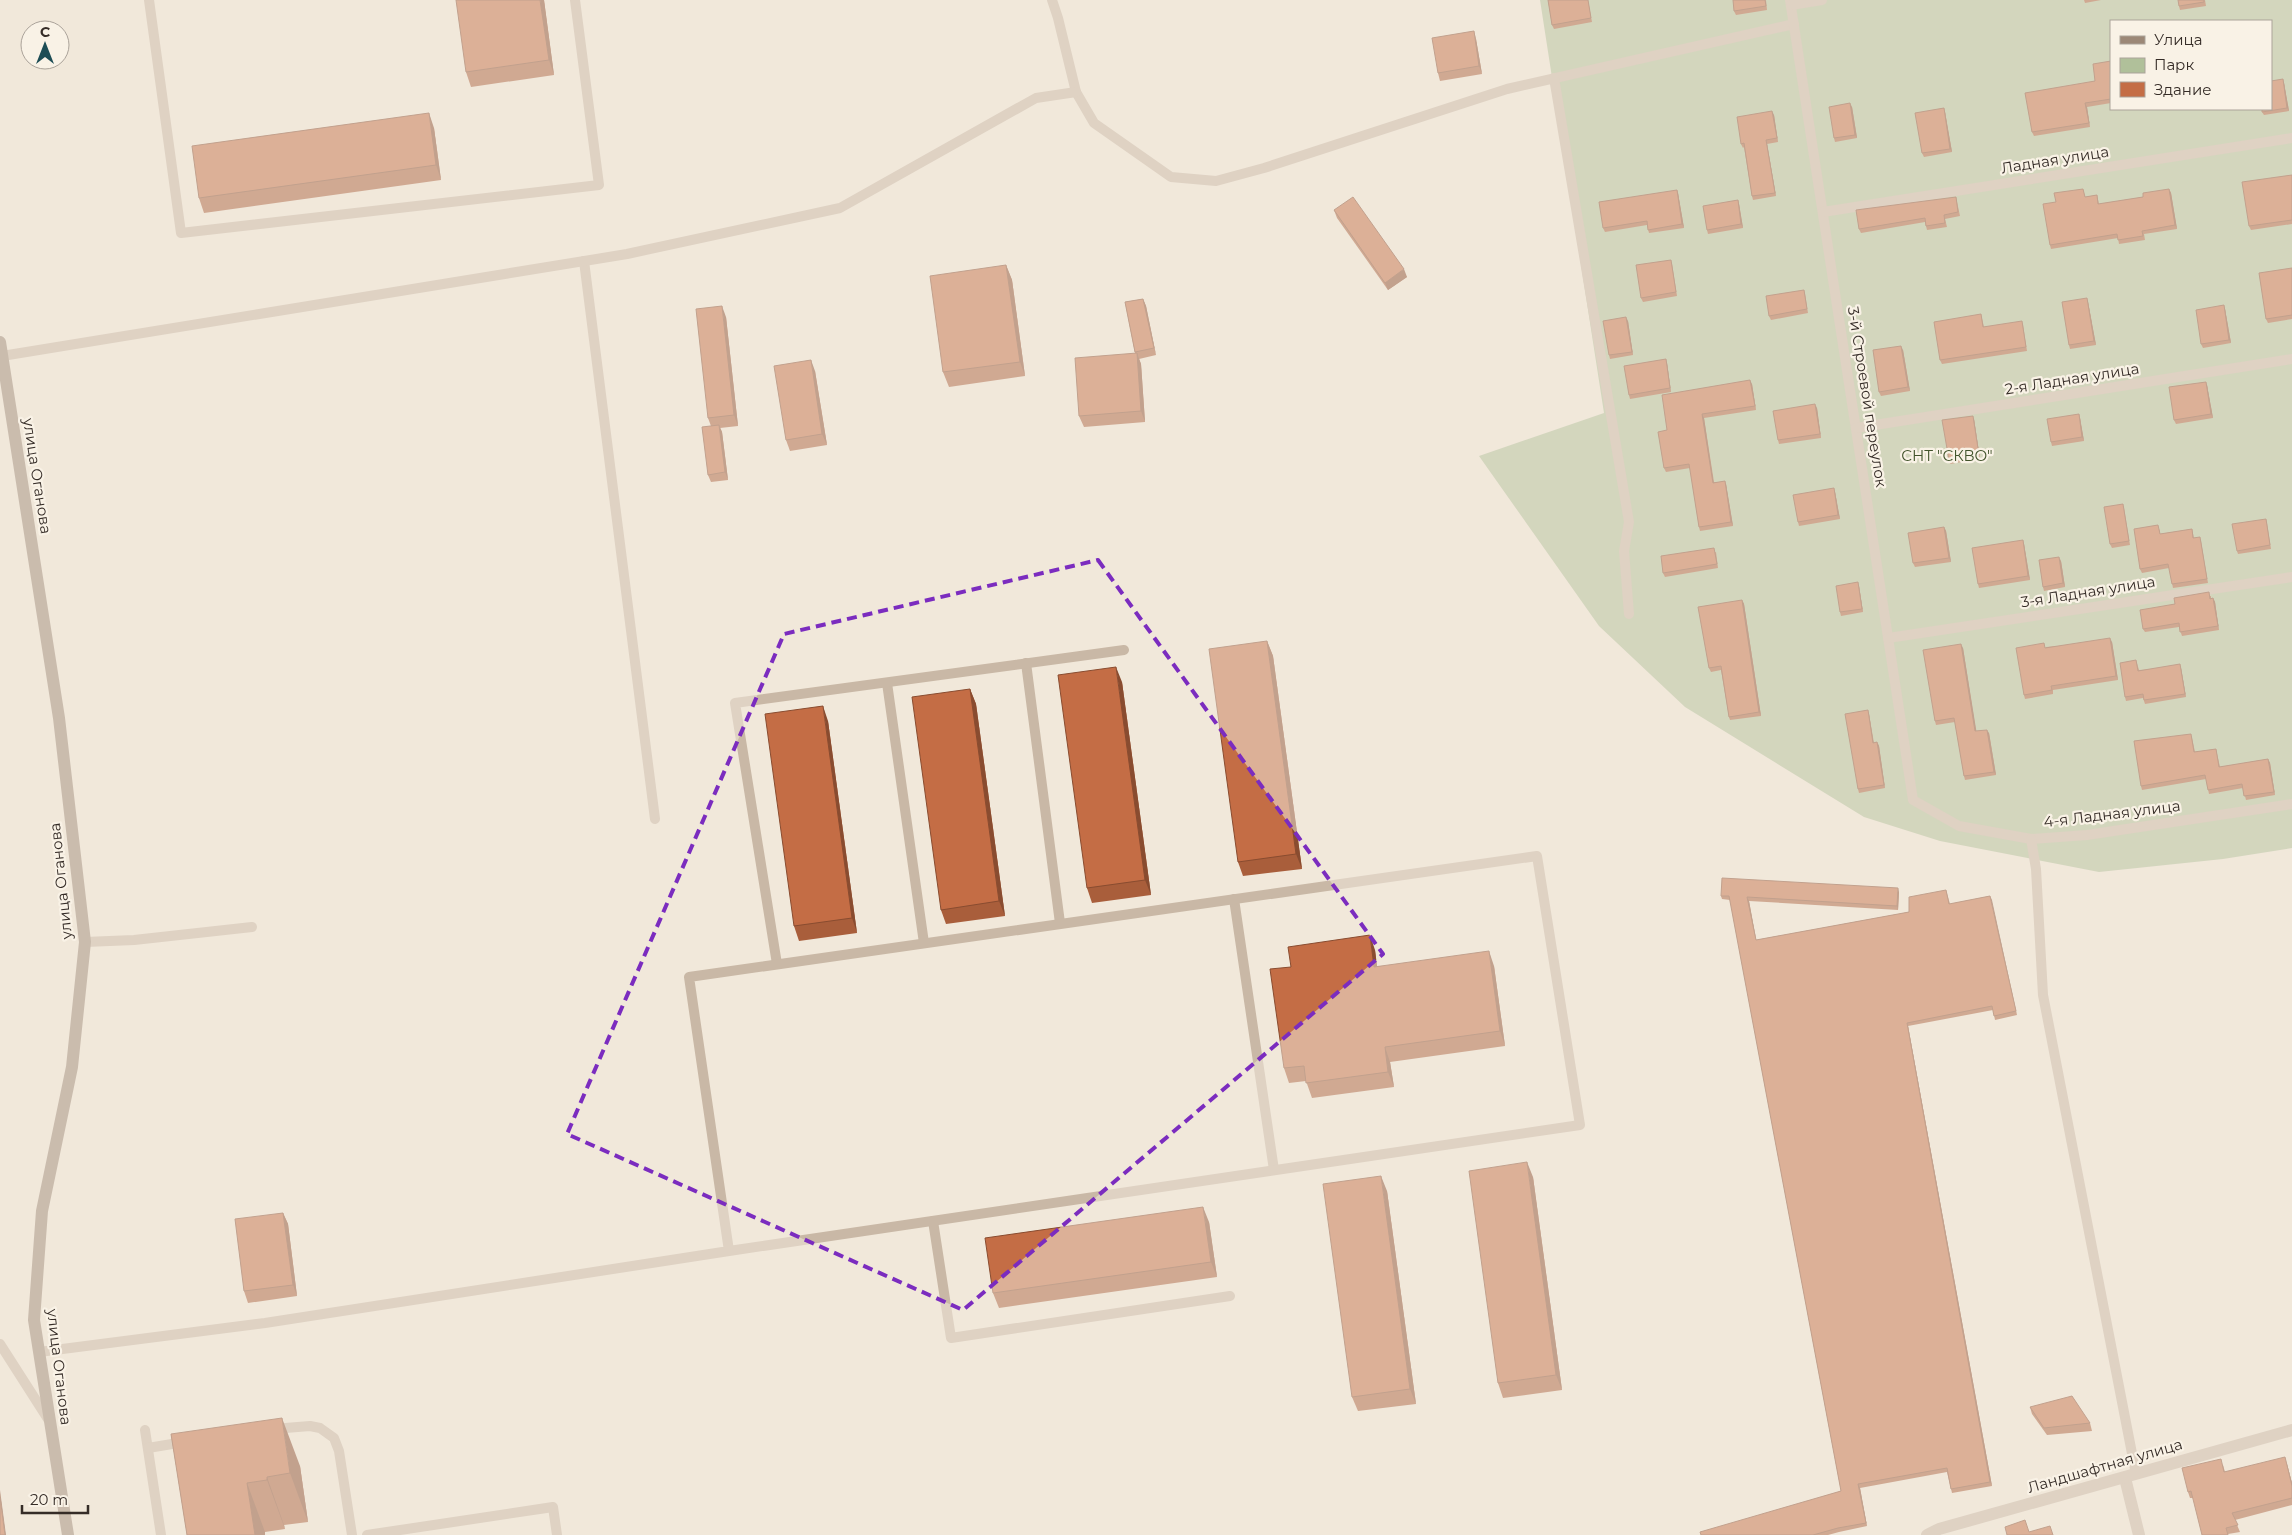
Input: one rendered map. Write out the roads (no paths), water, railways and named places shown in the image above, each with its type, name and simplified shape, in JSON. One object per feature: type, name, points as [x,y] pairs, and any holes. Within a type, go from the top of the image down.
[{"type":"main road","name":"улица Оганова","points":[[0,342],[59,718],[85,942],[72,1067],[42,1211],[34,1320],[68,1535]]},
{"type":"street","name":"Ландшафтная улица","points":[[1927,1535],[1939,1529],[2292,1430]]},
{"type":"street","points":[[2131,1476],[2139,1535]]},
{"type":"lane","points":[[149,0],[181,233],[599,185],[575,0]]},
{"type":"lane","points":[[1052,0],[1076,92],[1094,123],[1171,177],[1216,180],[1264,168],[1507,89],[1794,24]]},
{"type":"lane","points":[[1790,3],[1822,0]]},
{"type":"lane","name":"3-й Строевой переулок","points":[[1790,3],[1824,212],[1912,800]]},
{"type":"lane","points":[[1554,78],[1629,522],[1624,551],[1629,614]]},
{"type":"lane","points":[[2,356],[627,254],[840,208],[1036,98],[1076,92]]},
{"type":"lane","name":"Ладная улица","points":[[1824,212],[2292,138]]},
{"type":"lane","points":[[584,261],[655,820]]},
{"type":"lane","name":"2-я Ладная улица","points":[[1856,428],[2292,359]]},
{"type":"lane","name":"3-я Ладная улица","points":[[1888,638],[2292,577]]},
{"type":"lane","points":[[776,964],[735,703],[1124,650]]},
{"type":"lane","points":[[1026,663],[1060,923]]},
{"type":"lane","points":[[887,683],[924,943]]},
{"type":"lane","name":"4-я Ладная улица","points":[[1912,800],[1959,826],[2031,839],[2087,835],[2292,804]]},
{"type":"lane","points":[[2031,839],[2036,869],[2043,995],[2109,1324],[2131,1476]]},
{"type":"lane","points":[[39,1352],[265,1323],[730,1251],[1580,1125],[1537,856],[689,977],[730,1251]]},
{"type":"lane","points":[[1234,899],[1274,1170]]},
{"type":"lane","points":[[85,942],[134,940],[252,927]]},
{"type":"lane","points":[[933,1221],[951,1338],[1230,1296]]},
{"type":"lane","points":[[0,1344],[49,1420]]},
{"type":"lane","points":[[263,1431],[310,1426],[320,1428],[334,1438],[339,1451],[352,1535]]},
{"type":"lane","points":[[145,1430],[161,1535]]},
{"type":"lane","points":[[148,1448],[197,1440]]},
{"type":"lane","points":[[367,1535],[552,1507],[557,1535]]},
{"type":"park label","name":"СНТ \"СКВО\"","points":[[1947,456]]}]
